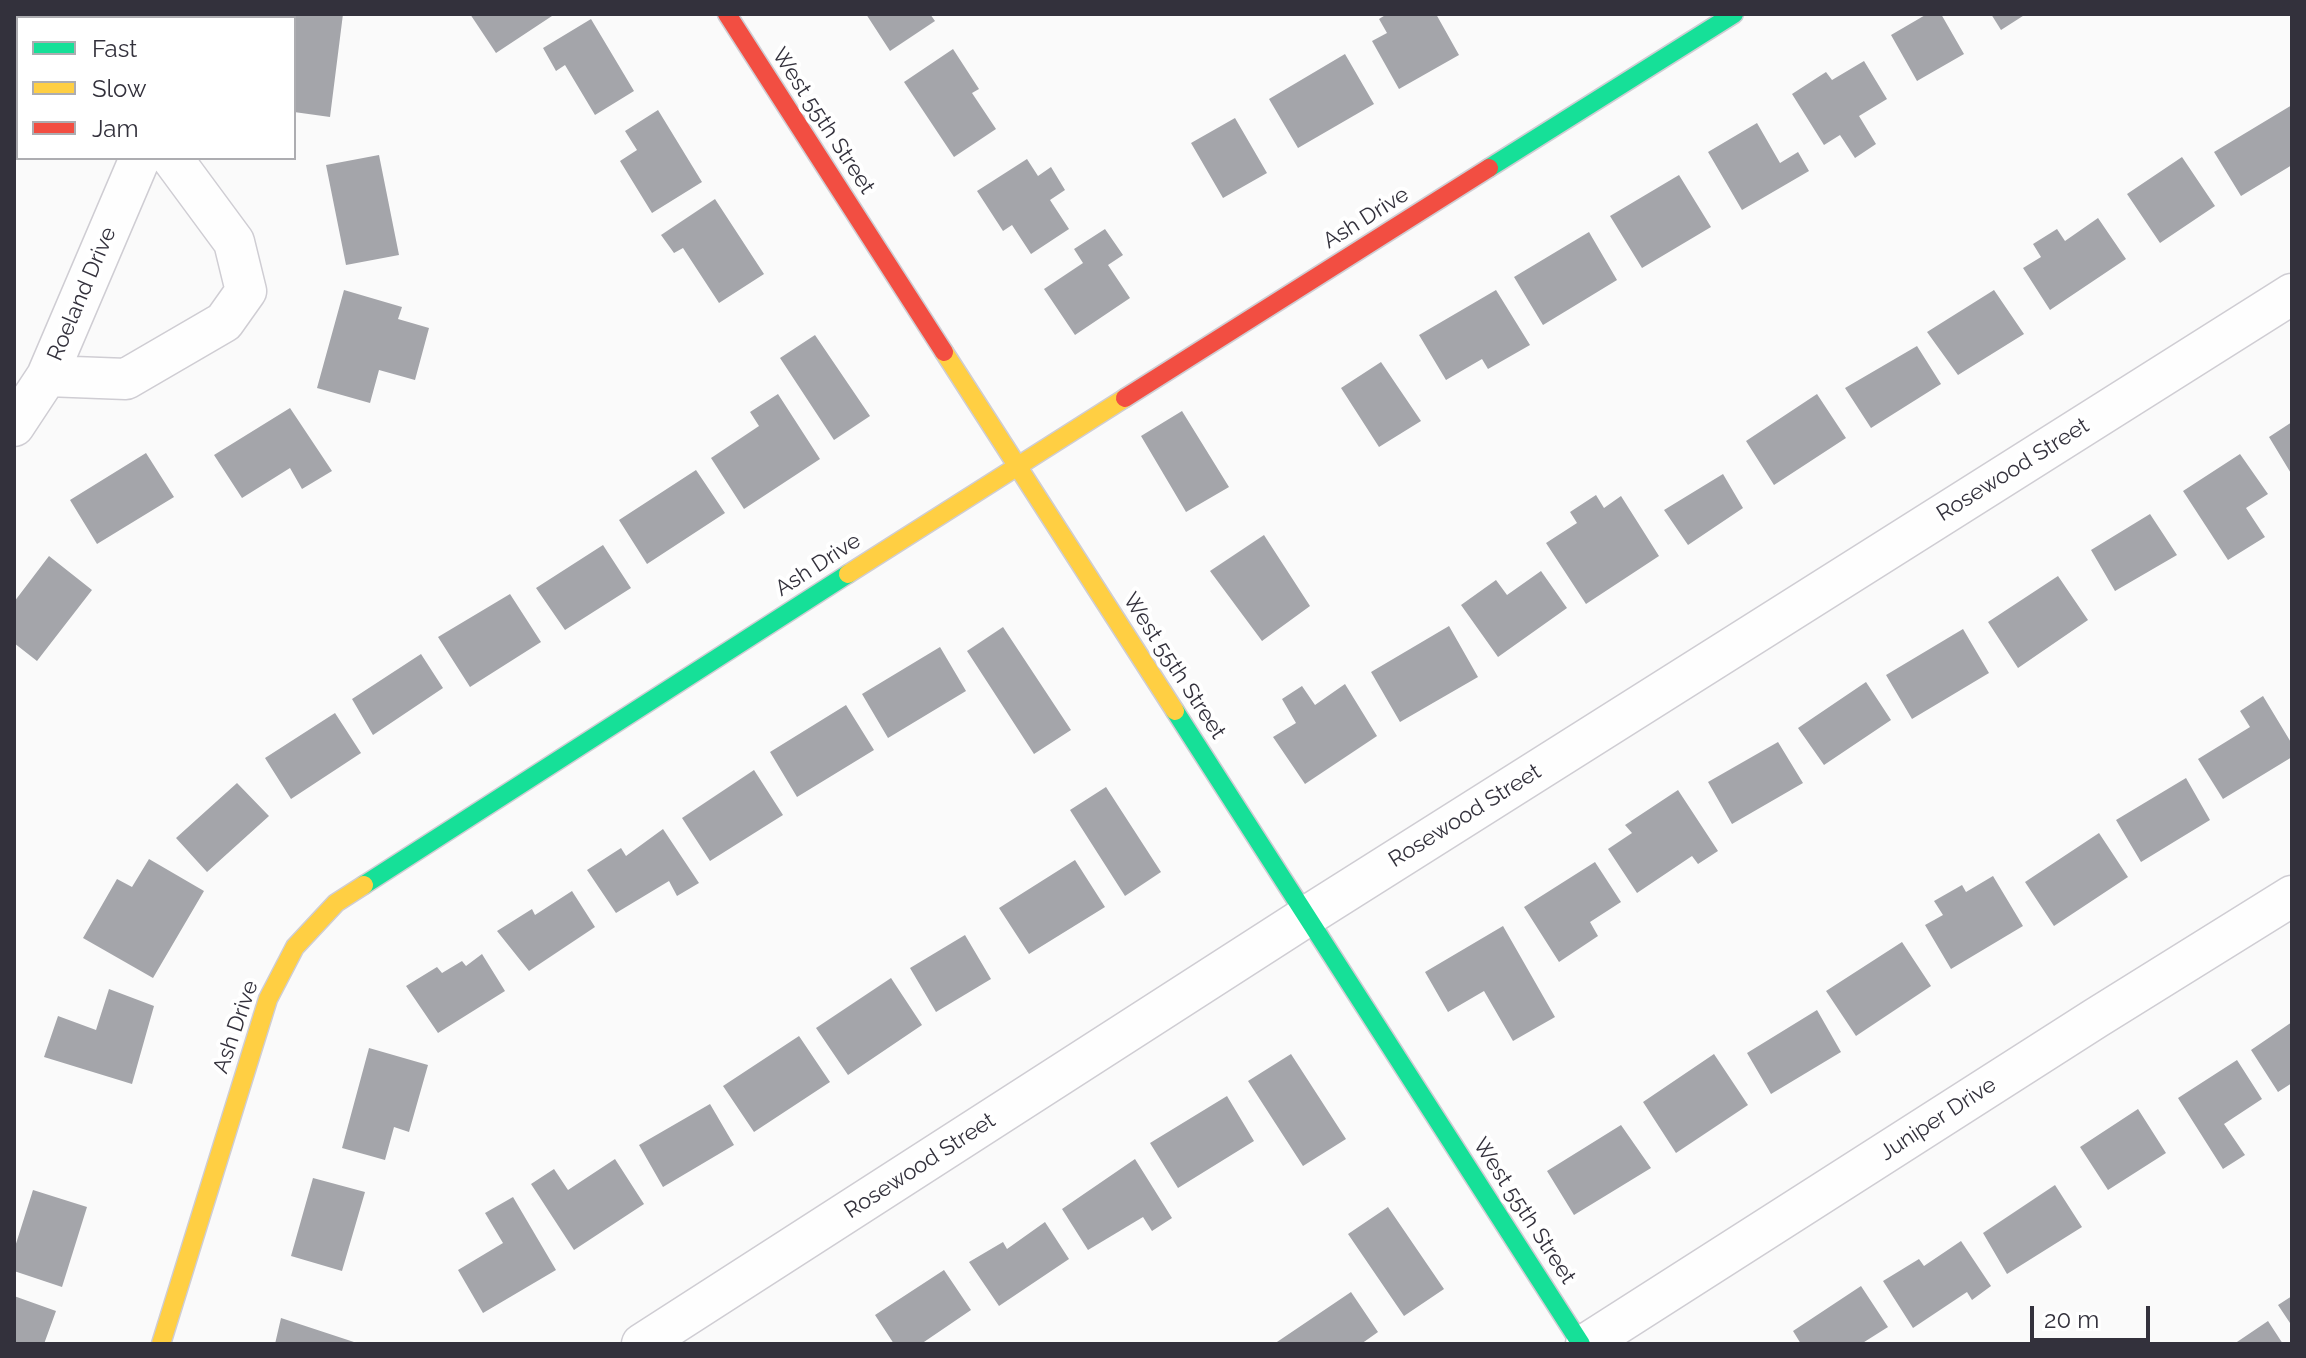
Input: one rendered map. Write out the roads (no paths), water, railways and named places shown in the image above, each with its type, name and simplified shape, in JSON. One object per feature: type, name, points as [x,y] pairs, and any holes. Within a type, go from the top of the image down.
[{"type":"street","name":"West 55th Street","points":[[727,14],[1583,1344]]},
{"type":"street","name":"Ash Drive","points":[[161,1344],[268,999],[295,947],[336,903],[1016,467],[1734,14]]},
{"type":"street","name":"Roeland Drive","points":[[14,426],[47,376],[139,160]]},
{"type":"street","points":[[47,376],[126,379],[224,322],[246,291],[234,242],[173,160]]},
{"type":"street","name":"Rosewood Street","points":[[642,1344],[1307,916],[2292,294]]},
{"type":"street","name":"Juniper Drive","points":[[1583,1344],[2292,896]]}]
